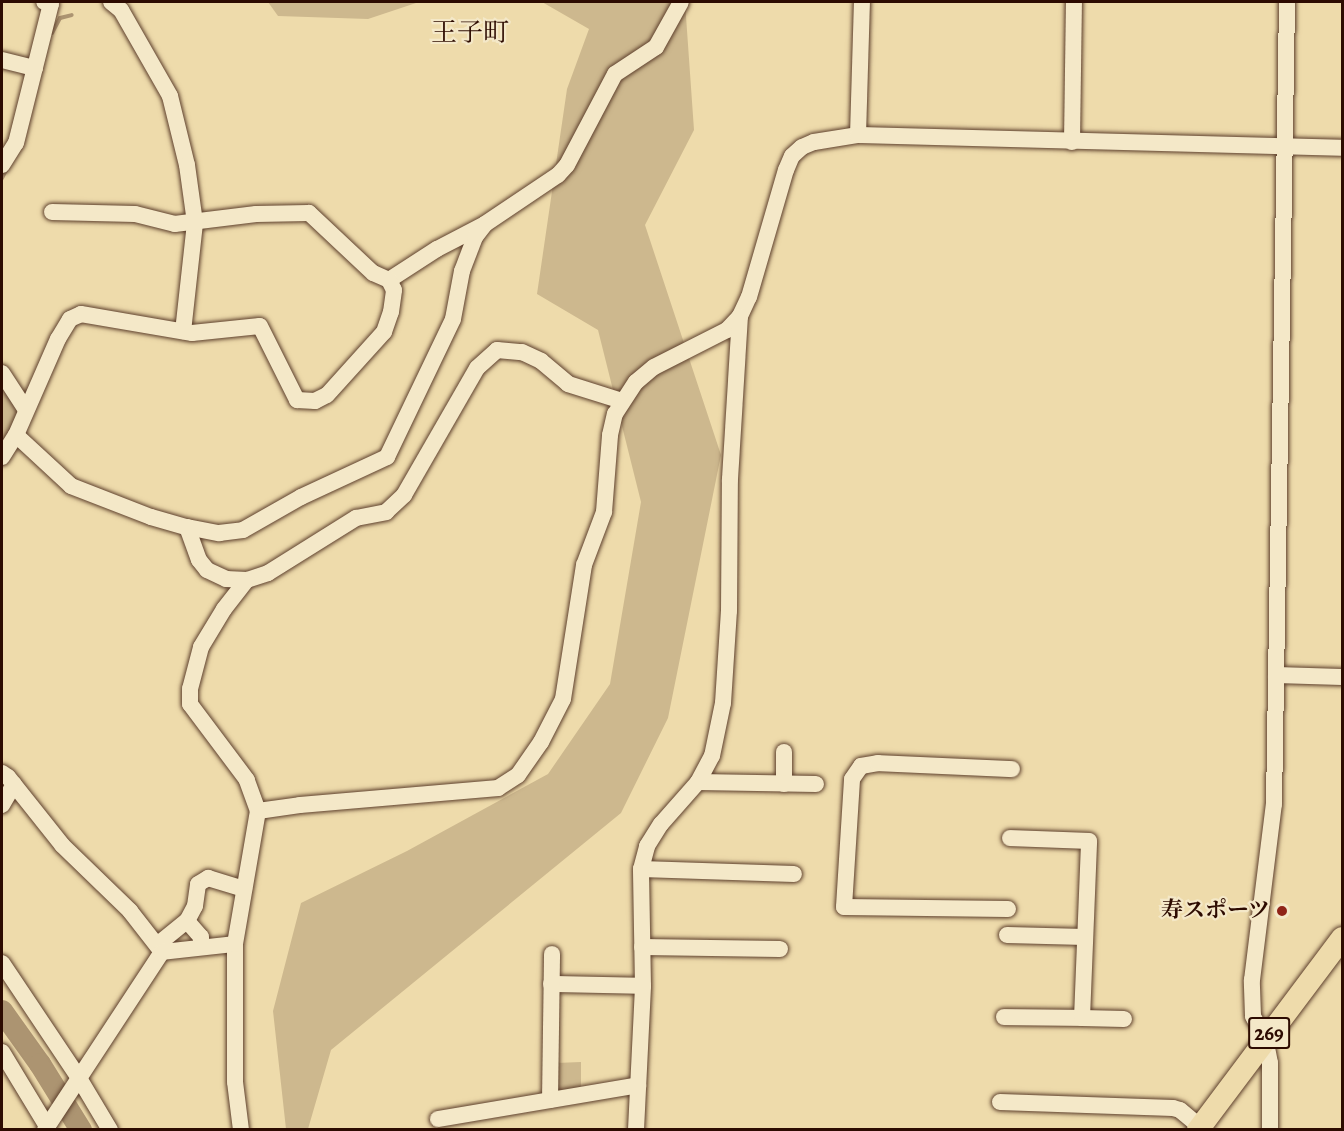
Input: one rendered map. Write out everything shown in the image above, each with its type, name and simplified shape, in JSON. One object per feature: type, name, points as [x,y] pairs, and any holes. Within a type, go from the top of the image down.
[{"type":"highway","name":"269","points":[[1199,1128],[1342,938]]},
{"type":"street","points":[[2,165],[15,143],[35,68],[51,4],[44,2]]},
{"type":"street","points":[[111,2],[121,10],[170,96],[187,165],[195,223],[183,331]]},
{"type":"street","points":[[389,280],[437,249],[485,224],[558,175],[567,165],[615,74],[656,47],[681,2]]},
{"type":"street","points":[[858,135],[862,2]]},
{"type":"street","points":[[1072,142],[1074,2]]},
{"type":"street","points":[[1270,1130],[1270,1063],[1265,1038],[1253,1016],[1252,980],[1274,804],[1287,2]]},
{"type":"street","points":[[2,60],[35,68]]},
{"type":"street","points":[[258,811],[300,805],[498,788],[518,775],[541,742],[563,699],[584,565],[604,512],[610,435],[615,414],[636,382],[654,367],[727,330],[740,316],[749,297],[792,156],[802,147],[814,142],[858,135],[1342,148]]},
{"type":"street","points":[[2,457],[16,435],[58,339],[70,319],[81,314],[192,333],[260,326],[297,400],[315,401],[327,395],[384,332],[394,290],[389,280],[373,273],[309,213],[256,214],[175,224],[135,214],[52,212]]},
{"type":"street","points":[[16,435],[71,486],[151,517],[187,527],[219,533],[243,530],[301,497],[387,457],[453,319],[462,271],[475,237],[485,224]]},
{"type":"street","points":[[636,1130],[643,986],[641,869],[647,846],[661,824],[698,782],[712,756],[723,703],[729,611],[730,479],[740,316]]},
{"type":"street","points":[[187,527],[199,560],[207,570],[226,579],[247,580],[268,573],[356,518],[386,512],[404,495],[477,368],[497,350],[522,352],[541,361],[568,384],[622,401]]},
{"type":"street","points":[[2,373],[26,410]]},
{"type":"street","points":[[241,1130],[235,1082],[235,944],[258,811],[247,780],[190,704],[189,689],[201,647],[224,609],[247,580]]},
{"type":"street","points":[[1276,675],[1342,677]]},
{"type":"street","points":[[784,752],[784,784]]},
{"type":"street","points":[[1008,909],[844,907],[852,779],[861,766],[878,763],[1012,769]]},
{"type":"street","points":[[2,805],[8,779]]},
{"type":"street","points":[[8,779],[62,845],[130,911],[159,949]]},
{"type":"street","points":[[698,782],[816,784]]},
{"type":"street","points":[[1010,838],[1089,841],[1082,1018]]},
{"type":"street","points":[[641,869],[794,874]]},
{"type":"street","points":[[2,1052],[46,1129],[159,949],[187,921],[195,906],[198,884],[208,878],[244,889]]},
{"type":"street","points":[[187,921],[201,937],[201,946]]},
{"type":"street","points":[[1007,935],[1085,937]]},
{"type":"street","points":[[159,949],[235,944]]},
{"type":"street","points":[[642,947],[780,950]]},
{"type":"street","points":[[550,1100],[552,954]]},
{"type":"street","points":[[2,963],[110,1130]]},
{"type":"street","points":[[551,984],[643,986]]},
{"type":"street","points":[[1004,1017],[1124,1019]]},
{"type":"street","points":[[438,1119],[638,1085]]},
{"type":"street","points":[[1000,1102],[1173,1108],[1180,1110],[1199,1128]]},
{"type":"shaded area","points":[[268,2],[419,2],[368,19],[278,16]]},
{"type":"shaded area","points":[[542,2],[685,2],[694,130],[645,225],[721,455],[668,718],[621,813],[331,1050],[308,1129],[286,1129],[273,1011],[301,903],[407,851],[548,774],[610,684],[641,502],[598,330],[537,294],[567,89],[589,29]]},
{"type":"shaded area","points":[[2,384],[16,405],[17,412],[15,425],[2,446]]},
{"type":"shaded area","points":[[581,1062],[581,1088],[556,1092],[556,1063]]},
{"type":"waterway","points":[[52,33],[60,18],[72,15]]},
{"type":"waterway","points":[[2,178],[6,170]]},
{"type":"waterway","points":[[2,1011],[40,1064],[81,1130]]},
{"type":"place","name":"寿スポーツ","points":[[1282,911]]},
{"type":"district","name":"王子町","points":[[470,33]]}]
